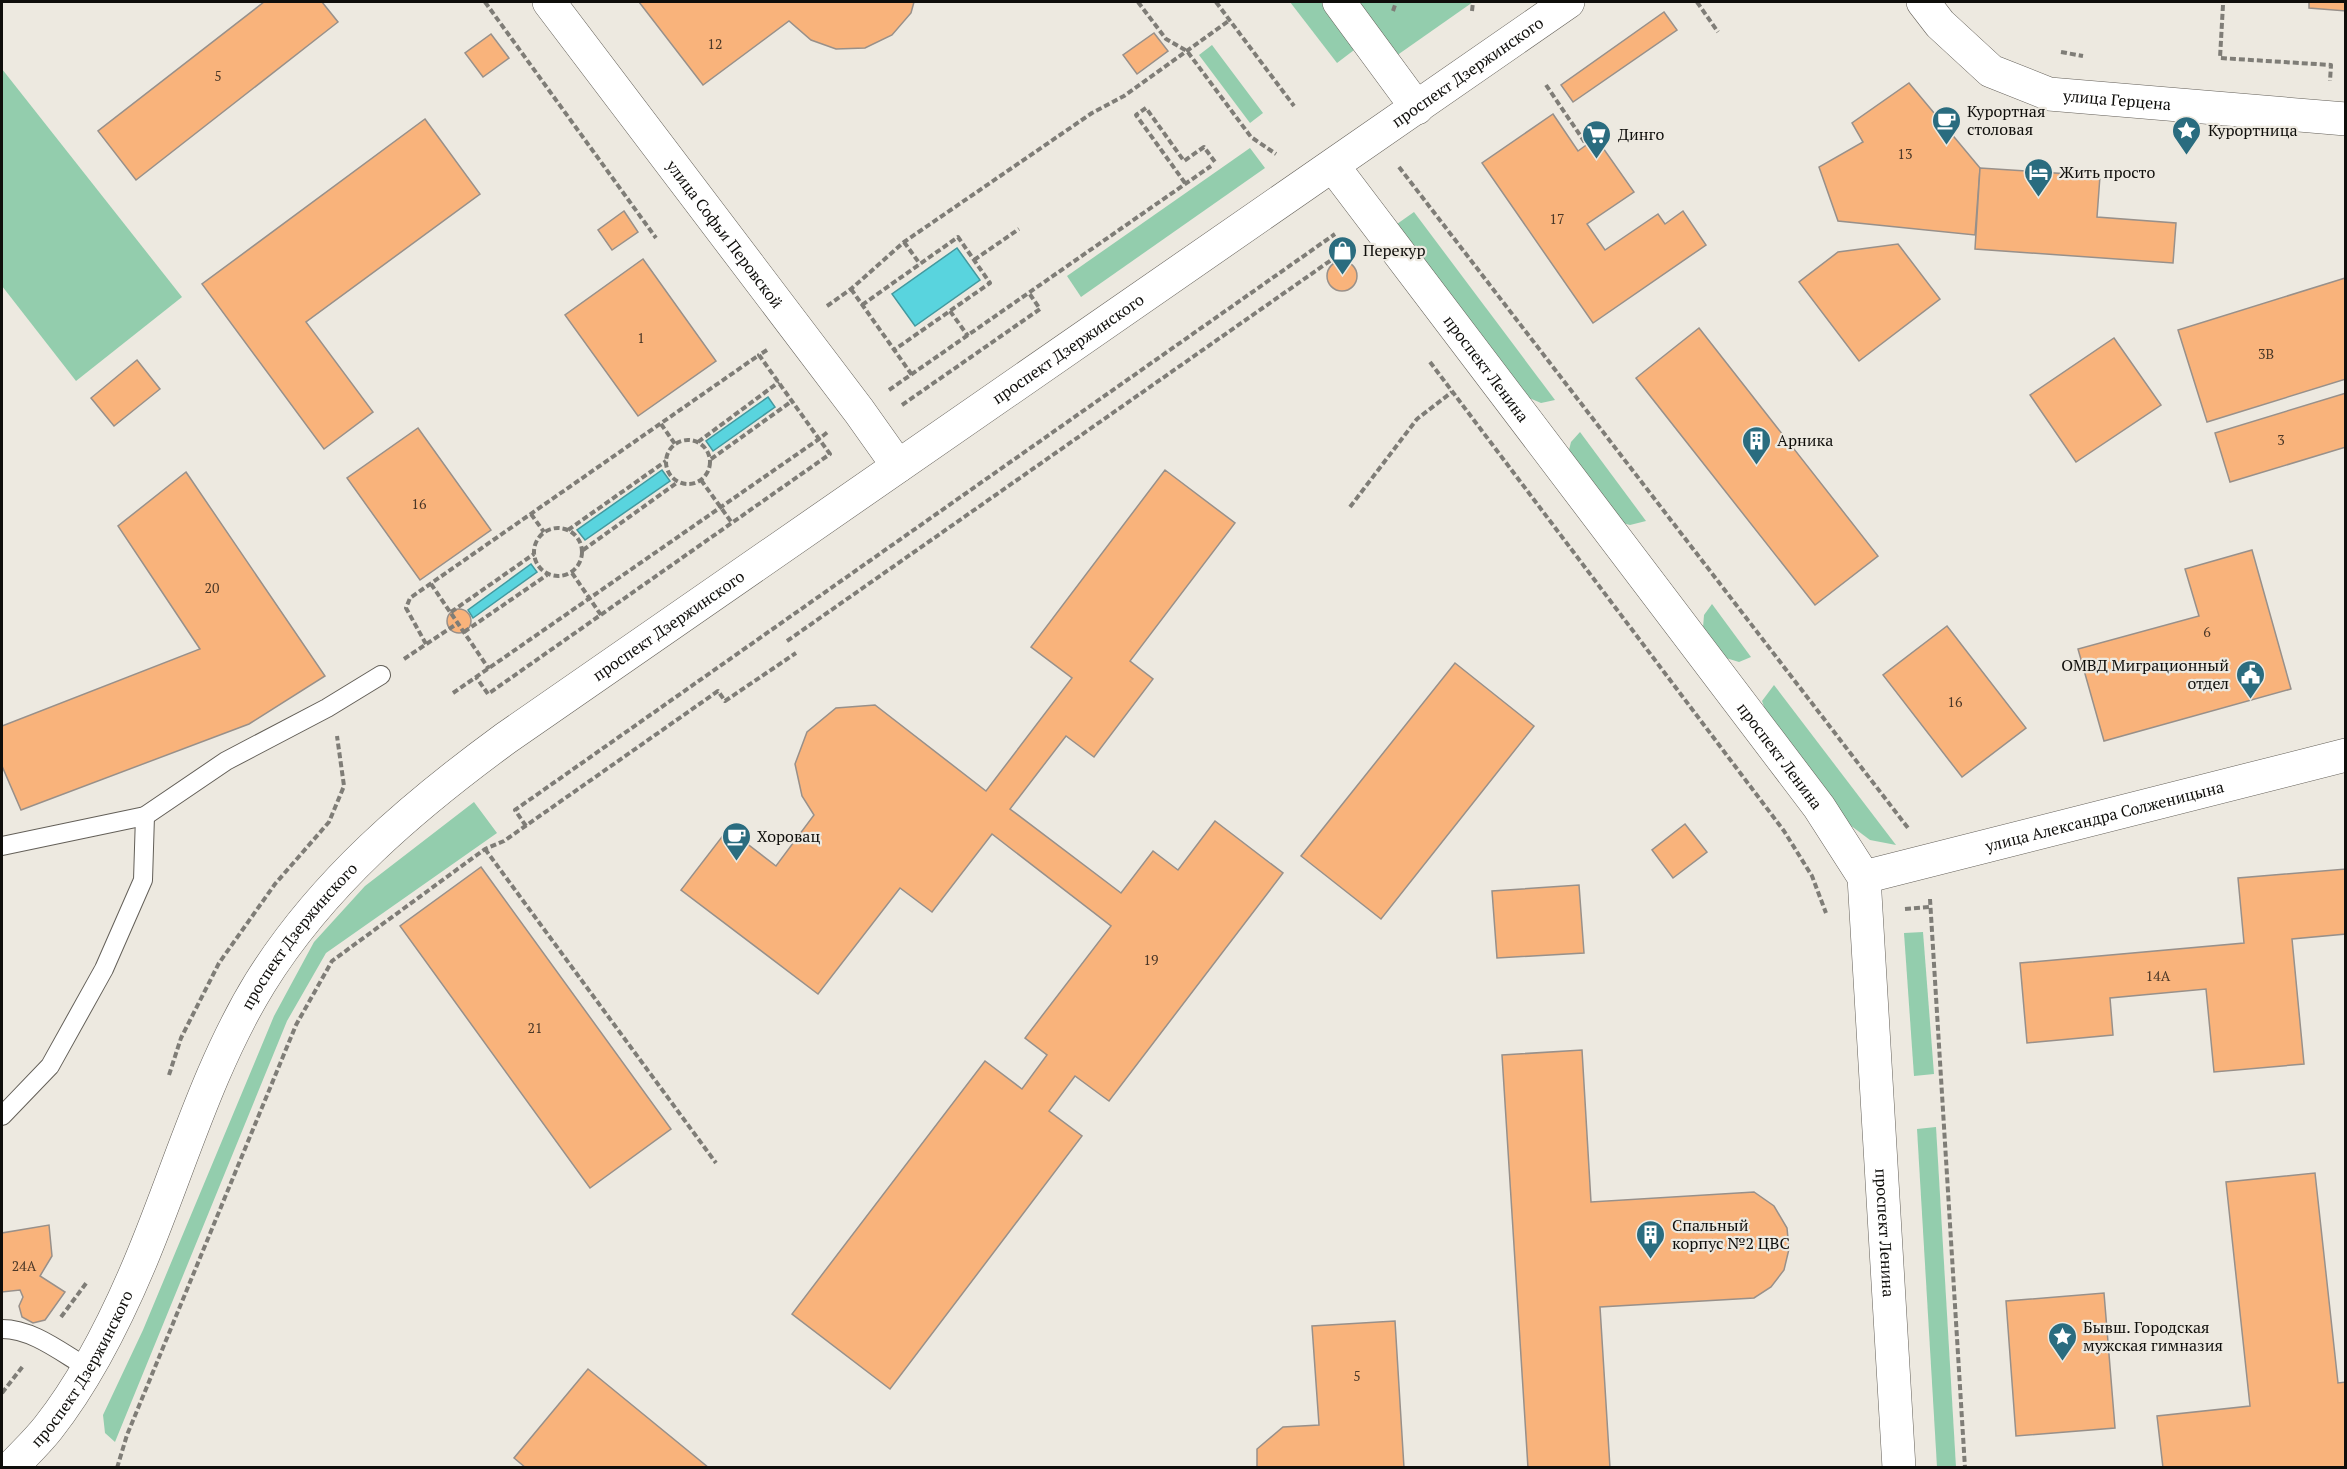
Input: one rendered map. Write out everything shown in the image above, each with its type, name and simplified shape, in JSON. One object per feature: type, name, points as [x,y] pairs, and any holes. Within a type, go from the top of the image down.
[{"type":"street","name":"улица Софьи Перовской","points":[[549,2],[852,401],[898,466]]},
{"type":"street","points":[[1339,2],[1417,108]]},
{"type":"street","name":"проспект Дзержинского","points":[[11,1467],[48,1428],[88,1368],[144,1254],[224,1053],[260,983],[313,910],[379,840],[444,784],[1568,2]]},
{"type":"street","name":"улица Герцена","points":[[1923,2],[1940,24],[1991,70],[2049,94],[2346,119]]},
{"type":"street","name":"проспект Ленина","points":[[1334,166],[1819,807],[1864,877],[1899,1467]]},
{"type":"street","name":"улица Александра Солженицына","points":[[1864,877],[2346,755]]},
{"type":"lane","points":[[2,846],[145,816],[226,761],[327,708],[381,675]]},
{"type":"lane","points":[[2,1116],[50,1066],[104,969],[143,880],[145,816]]},
{"type":"lane","points":[[2,1329],[14,1329],[43,1341],[88,1368]]},
{"type":"path","points":[[485,2],[656,238]]},
{"type":"path","points":[[1138,2],[1166,39],[1187,51],[1251,137],[1276,154]]},
{"type":"path","points":[[1216,2],[1294,106]]},
{"type":"path","points":[[1472,11],[1473,2]]},
{"type":"path","points":[[1697,2],[1718,32]]},
{"type":"path","points":[[2223,5],[2220,58],[2331,65],[2329,88]]},
{"type":"path","points":[[837,299],[904,242],[1230,20]]},
{"type":"path","points":[[2061,52],[2084,56]]},
{"type":"path","points":[[1546,86],[1586,144]]},
{"type":"path","points":[[887,391],[1213,164],[1204,147],[1184,161],[1146,108],[1136,115],[1185,183]]},
{"type":"path","points":[[1399,167],[1908,829]]},
{"type":"path","points":[[974,260],[1019,229]]},
{"type":"path","points":[[526,826],[515,810],[1335,234]]},
{"type":"path","points":[[862,304],[958,237],[990,283],[894,350]]},
{"type":"path","points":[[904,242],[920,264]]},
{"type":"path","points":[[787,640],[1345,247],[1354,259]]},
{"type":"path","points":[[851,289],[912,375]]},
{"type":"path","points":[[899,406],[1040,309],[1029,293]]},
{"type":"path","points":[[950,311],[968,336]]},
{"type":"path","points":[[458,623],[424,645],[406,608],[410,598],[773,345]]},
{"type":"path","points":[[1424,354],[1784,831],[1812,876],[1827,915]]},
{"type":"path","points":[[476,677],[488,694],[830,454],[759,355]]},
{"type":"path","points":[[698,442],[779,382]]},
{"type":"path","points":[[1350,507],[1417,419],[1452,392]]},
{"type":"path","points":[[711,459],[792,401]]},
{"type":"path","points":[[661,424],[675,444]]},
{"type":"path","points":[[453,693],[834,428]]},
{"type":"path","points":[[686,440],[698,442],[706,449],[711,459],[709,471],[701,480],[690,484],[678,482],[669,473],[666,461],[668,452],[675,444],[686,440]]},
{"type":"path","points":[[568,530],[666,461]]},
{"type":"path","points":[[701,480],[732,523]]},
{"type":"path","points":[[583,550],[678,482]]},
{"type":"path","points":[[531,514],[544,532]]},
{"type":"path","points":[[556,528],[568,530],[578,538],[583,550],[580,563],[572,573],[560,577],[547,575],[538,566],[534,554],[536,542],[544,532],[556,528]]},
{"type":"path","points":[[451,612],[534,554]]},
{"type":"path","points":[[572,573],[601,615]]},
{"type":"path","points":[[464,632],[547,575]]},
{"type":"path","points":[[431,584],[489,669]]},
{"type":"path","points":[[117,1467],[127,1435],[296,1025],[332,960],[485,849],[504,841],[717,691],[725,701],[796,653]]},
{"type":"path","points":[[485,849],[716,1163]]},
{"type":"path","points":[[1929,896],[1965,1467]]},
{"type":"path","points":[[1897,910],[1930,907]]},
{"type":"green space","points":[[1290,2],[1324,2],[1358,47],[1337,63]]},
{"type":"green space","points":[[1355,2],[1473,2],[1396,56]]},
{"type":"green space","points":[[1212,45],[1263,113],[1250,123],[1199,55]]},
{"type":"green space","points":[[2,69],[182,297],[76,381],[2,286]]},
{"type":"green space","points":[[1250,148],[1265,168],[1081,297],[1067,276]]},
{"type":"green space","points":[[1414,212],[1555,400],[1541,403],[1527,397],[1397,224]]},
{"type":"green space","points":[[1580,432],[1646,521],[1630,525],[1619,522],[1568,454],[1571,442]]},
{"type":"green space","points":[[1712,604],[1751,657],[1739,662],[1726,658],[1703,628],[1704,615]]},
{"type":"green space","points":[[1774,685],[1896,845],[1870,840],[1850,825],[1768,718],[1762,701]]},
{"type":"green space","points":[[474,802],[497,833],[326,953],[287,1021],[115,1442],[105,1433],[103,1415],[143,1330],[274,1016],[314,942],[365,886]]},
{"type":"green space","points":[[1923,932],[1934,1074],[1914,1076],[1904,933]]},
{"type":"green space","points":[[1936,1127],[1956,1467],[1937,1467],[1917,1129]]},
{"type":"water","points":[[957,248],[980,280],[915,326],[892,294]]},
{"type":"water","points":[[768,397],[775,407],[713,451],[706,441]]},
{"type":"water","points":[[662,470],[670,481],[585,540],[577,530]]},
{"type":"water","points":[[531,564],[537,572],[473,618],[468,610]]},
{"type":"building","points":[[264,2],[322,2],[338,22],[136,180],[98,131]]},
{"type":"building","points":[[639,2],[914,2],[911,13],[892,35],[865,48],[836,49],[811,40],[789,21],[703,85]]},
{"type":"building","points":[[2309,2],[2346,2],[2346,11],[2309,8]]},
{"type":"building","points":[[1664,12],[1677,30],[1573,102],[1561,85]]},
{"type":"building","points":[[1154,33],[1168,51],[1137,74],[1123,55]]},
{"type":"building","points":[[491,34],[509,58],[483,77],[465,53]]},
{"type":"building","points":[[1909,83],[1980,168],[1975,235],[1838,221],[1819,167],[1863,142],[1852,123]]},
{"type":"building","points":[[1553,114],[1578,151],[1596,138],[1634,192],[1587,224],[1605,250],[1658,214],[1665,224],[1683,211],[1706,245],[1593,323],[1482,163]]},
{"type":"building","points":[[425,119],[480,194],[306,322],[373,412],[324,449],[202,284]]},
{"type":"building","name":"Жить просто","points":[[1980,168],[2100,176],[2097,217],[2176,223],[2173,263],[1975,249]]},
{"type":"building","points":[[624,211],[638,232],[612,250],[598,230]]},
{"type":"building","points":[[1898,244],[1940,299],[1859,361],[1799,282],[1838,252]]},
{"type":"building","points":[[643,259],[716,361],[638,416],[565,315]]},
{"type":"building","name":"Перекур","points":[[1342,261],[1353,265],[1357,276],[1353,287],[1342,291],[1331,287],[1327,276],[1331,265]]},
{"type":"building","points":[[2345,278],[2346,379],[2207,422],[2178,330]]},
{"type":"building","name":"Арника","points":[[1699,328],[1878,556],[1815,605],[1636,378]]},
{"type":"building","points":[[2114,338],[2161,405],[2076,462],[2030,395]]},
{"type":"building","points":[[137,360],[160,389],[114,426],[91,398]]},
{"type":"building","points":[[2346,393],[2346,447],[2230,482],[2215,433]]},
{"type":"building","points":[[418,428],[491,530],[420,580],[347,478]]},
{"type":"building","points":[[1165,470],[1235,523],[1130,661],[1153,679],[1094,757],[1066,736],[1010,809],[1121,893],[1153,851],[1178,870],[1215,821],[1283,873],[1109,1101],[1075,1076],[1049,1111],[1082,1136],[890,1389],[792,1314],[985,1061],[1022,1089],[1047,1055],[1025,1038],[1111,926],[992,834],[932,912],[900,888],[818,994],[681,890],[728,829],[776,866],[814,815],[802,796],[795,764],[807,732],[836,708],[875,705],[986,791],[1072,678],[1031,647]]},
{"type":"building","points":[[186,472],[325,676],[249,724],[21,810],[2,766],[2,726],[200,649],[118,526]]},
{"type":"building","points":[[2252,550],[2291,689],[2104,741],[2078,649],[2199,616],[2185,569]]},
{"type":"building","points":[[459,609],[468,612],[471,621],[468,630],[459,633],[450,630],[447,621],[450,612]]},
{"type":"building","points":[[1947,626],[2026,728],[1962,777],[1883,675]]},
{"type":"building","points":[[1455,663],[1534,726],[1381,919],[1301,856]]},
{"type":"building","points":[[1685,824],[1707,852],[1673,878],[1652,850]]},
{"type":"building","points":[[481,867],[671,1129],[590,1188],[400,926]]},
{"type":"building","points":[[2346,869],[2346,934],[2292,939],[2304,1064],[2214,1072],[2206,989],[2110,998],[2113,1035],[2027,1043],[2020,963],[2244,943],[2238,878]]},
{"type":"building","points":[[1579,885],[1584,953],[1497,958],[1492,891]]},
{"type":"building","name":"Спальный корпус №2 ЦВС","points":[[1582,1050],[1591,1202],[1754,1192],[1774,1206],[1787,1228],[1789,1249],[1784,1270],[1771,1287],[1754,1298],[1600,1307],[1610,1468],[1528,1468],[1502,1055]]},
{"type":"building","points":[[2315,1173],[2338,1383],[2346,1382],[2346,1468],[2163,1468],[2157,1416],[2250,1406],[2226,1182]]},
{"type":"building","points":[[49,1225],[52,1256],[40,1276],[65,1292],[45,1320],[33,1323],[22,1317],[19,1306],[23,1297],[20,1290],[2,1292],[2,1233]]},
{"type":"building","points":[[2104,1293],[2115,1428],[2016,1436],[2006,1301]]},
{"type":"building","points":[[1395,1321],[1404,1468],[1257,1468],[1257,1449],[1283,1427],[1319,1425],[1312,1326]]},
{"type":"building","points":[[588,1369],[709,1468],[526,1468],[514,1458]]},
{"type":"place","name":"Курортная столовая","points":[[1946,146]]},
{"type":"place","name":"Курортница","points":[[2187,156]]},
{"type":"place","name":"Динго","points":[[1597,160]]},
{"type":"place","name":"Жить просто","points":[[2038,198]]},
{"type":"place","name":"Перекур","points":[[1342,276]]},
{"type":"place","name":"Арника","points":[[1756,466]]},
{"type":"place","name":"ОМВД Миграционный отдел","points":[[2250,700]]},
{"type":"place","name":"Хоровац","points":[[736,862]]},
{"type":"place","name":"Спальный корпус №2 ЦВС","points":[[1651,1260]]},
{"type":"place","name":"Бывш. Городская мужская гимназия","points":[[2062,1362]]}]
